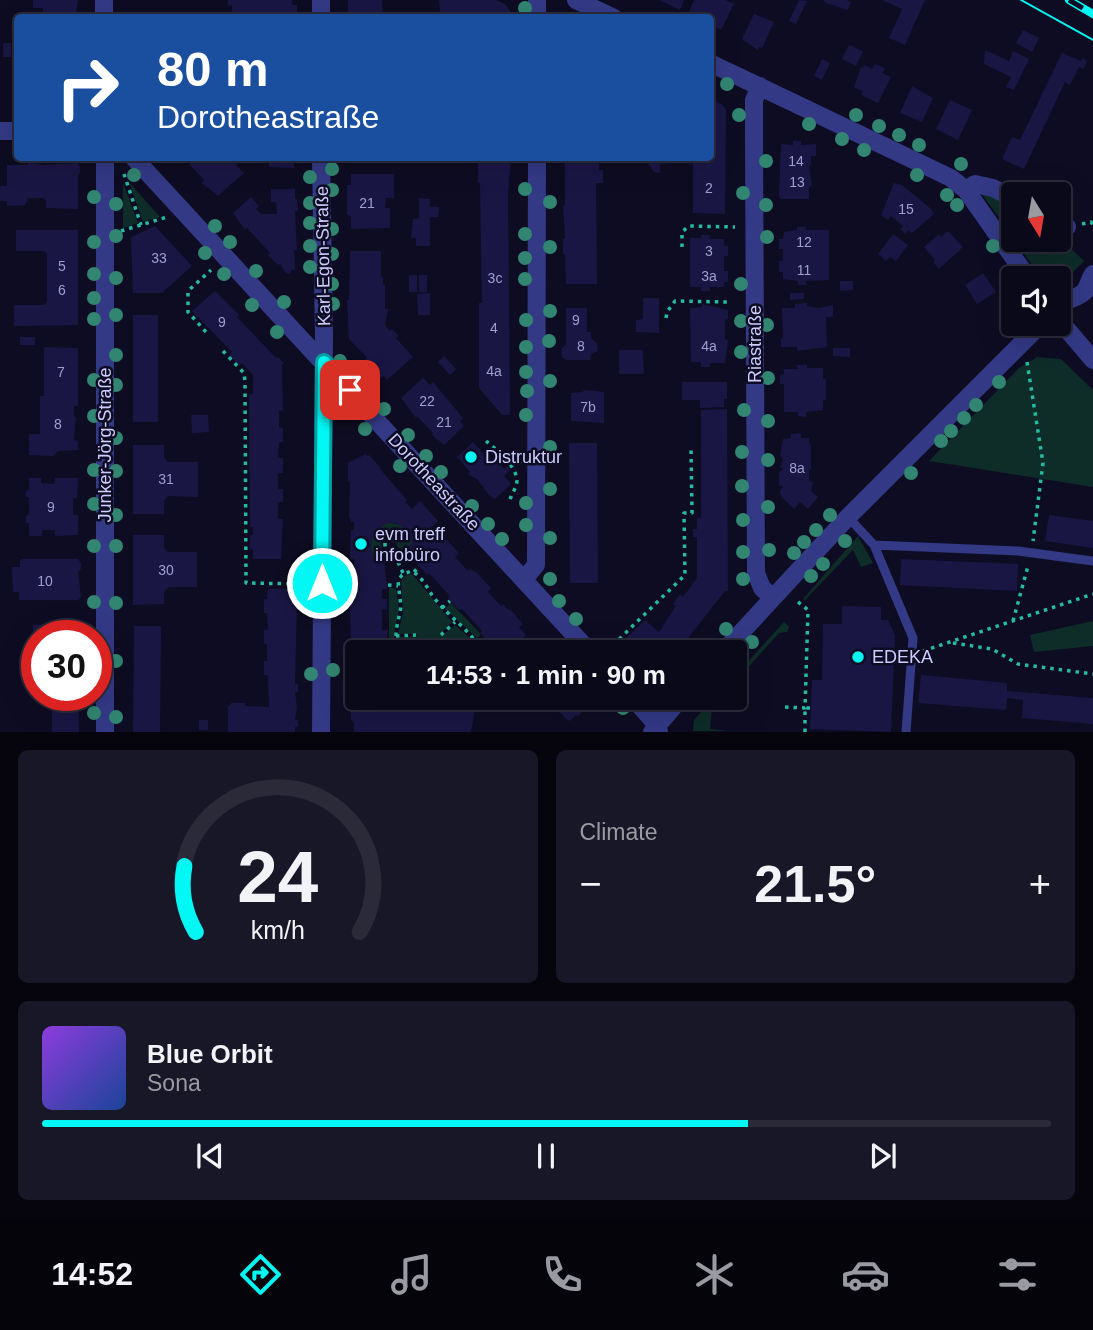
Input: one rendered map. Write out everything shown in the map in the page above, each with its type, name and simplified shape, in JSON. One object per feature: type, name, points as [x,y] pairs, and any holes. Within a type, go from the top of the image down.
[{"type":"street","points":[[576,0],[606,14]]},
{"type":"street","points":[[714,64],[951,178],[966,190],[1020,266]]},
{"type":"street","name":"Riastraße","points":[[760,86],[754,100],[756,573],[762,587],[772,597]]},
{"type":"street","name":"Junker-Jörg-Straße","points":[[105,732],[119,161]]},
{"type":"street","name":"Dorotheastraße","points":[[121,161],[324,362],[579,640]]},
{"type":"street","name":"Karl-Egon-Straße","points":[[321,161],[324,362],[321,732]]},
{"type":"street","points":[[524,579],[536,565],[537,161]]},
{"type":"street","points":[[966,190],[975,184],[1001,192]]},
{"type":"street","points":[[1071,298],[1085,290],[1093,274]]},
{"type":"street","points":[[1071,334],[1093,360]]},
{"type":"street","points":[[734,640],[849,517],[1029,336]]},
{"type":"street","points":[[642,710],[656,729],[671,710]]},
{"type":"lane","points":[[849,517],[874,545],[913,638],[906,732]]},
{"type":"lane","points":[[874,545],[1032,552],[1093,561]]},
{"type":"path","points":[[120,161],[141,225]]},
{"type":"path","points":[[120,232],[169,217]]},
{"type":"path","points":[[682,247],[682,232],[689,226],[735,227]]},
{"type":"path","points":[[206,332],[188,312],[188,291],[211,270]]},
{"type":"path","points":[[666,318],[666,313],[675,300],[729,302]]},
{"type":"path","points":[[223,351],[244,373],[245,380],[246,583],[306,583]]},
{"type":"path","points":[[1029,370],[1043,463]]},
{"type":"path","points":[[486,441],[499,450],[503,459],[515,471],[517,484],[509,502]]},
{"type":"path","points":[[618,640],[685,575],[684,513],[692,513],[691,448]]},
{"type":"path","points":[[390,537],[385,541],[385,548],[394,553],[404,573]]},
{"type":"path","points":[[396,640],[401,612],[399,578],[419,567]]},
{"type":"path","points":[[414,572],[442,608],[474,640]]},
{"type":"path","points":[[388,585],[398,586]]},
{"type":"path","points":[[913,638],[924,652],[1093,594]]},
{"type":"path","points":[[442,608],[450,601]]},
{"type":"path","points":[[797,601],[808,610],[808,708],[805,732]]},
{"type":"path","points":[[441,635],[455,622]]},
{"type":"path","points":[[396,636],[416,635]]},
{"type":"path","points":[[478,640],[483,636]]},
{"type":"path","points":[[951,643],[992,649],[1018,664],[1093,674]]},
{"type":"path","points":[[785,707],[808,708]]},
{"type":"green space","points":[[129,182],[160,217],[143,222]]},
{"type":"green space","points":[[123,183],[138,223],[123,228]]},
{"type":"green space","points":[[981,193],[1001,200],[1001,220]]},
{"type":"green space","points":[[1071,249],[1084,261],[1071,275],[1071,266],[1033,266],[1023,252],[1071,252]]},
{"type":"green space","points":[[1037,357],[1061,359],[1093,390],[1093,487],[929,461],[1019,368]]},
{"type":"green space","points":[[387,523],[404,528],[413,543],[400,554],[396,543],[389,542],[392,533],[384,537],[381,544],[389,557],[374,558],[372,538],[378,529]]},
{"type":"green space","points":[[858,536],[873,563],[861,567],[853,550],[805,600],[803,599]]},
{"type":"green space","points":[[412,574],[452,622],[440,634],[442,636],[455,625],[472,640],[398,640],[398,637],[417,636],[398,634],[403,613],[401,581],[406,575]]},
{"type":"green space","points":[[389,587],[396,589],[399,611],[394,640],[389,640]]},
{"type":"green space","points":[[451,603],[481,635],[477,638],[445,609]]},
{"type":"green space","points":[[1093,621],[1093,646],[1034,652],[1030,635]]},
{"type":"green space","points":[[784,622],[789,627],[787,632],[779,633],[747,669],[747,663]]},
{"type":"green space","points":[[703,710],[712,710],[710,729],[729,731],[693,731],[694,720]]},
{"type":"building","points":[[33,0],[78,0],[76,14],[43,14],[43,8],[33,8]]},
{"type":"building","points":[[228,0],[292,0],[292,5],[297,5],[297,14],[232,14],[232,5],[228,6]]},
{"type":"building","points":[[348,0],[382,0],[383,14],[348,14]]},
{"type":"building","points":[[439,0],[496,0],[505,4],[510,11],[510,14],[440,13]]},
{"type":"building","points":[[659,0],[684,0],[680,10]]},
{"type":"building","points":[[694,0],[725,0],[734,4],[721,30],[714,27],[714,14],[688,14]]},
{"type":"building","points":[[799,0],[807,1],[796,24],[789,21]]},
{"type":"building","points":[[823,0],[847,0],[851,2],[848,10]]},
{"type":"building","points":[[882,0],[925,0],[905,45],[889,38],[902,9]]},
{"type":"building","points":[[754,14],[774,22],[762,48],[759,47],[758,50],[742,39]]},
{"type":"building","points":[[1023,30],[1039,38],[1032,52],[1016,43]]},
{"type":"building","points":[[3,43],[11,43],[11,57],[3,57]]},
{"type":"building","points":[[849,45],[863,51],[856,66],[842,59]]},
{"type":"building","points":[[985,50],[1009,61],[1013,51],[1029,59],[1014,90],[1006,87],[1011,77],[984,64]]},
{"type":"building","points":[[1062,53],[1087,61],[1084,69],[1079,67],[1070,85],[1065,82],[1024,169],[1002,159],[1012,137],[1020,140]]},
{"type":"building","points":[[822,59],[830,63],[822,80],[814,76]]},
{"type":"building","points":[[875,64],[885,68],[882,73],[891,77],[878,103],[861,95],[863,91],[854,87],[861,67],[864,65],[872,69]]},
{"type":"building","points":[[13,65],[14,65],[14,99]]},
{"type":"building","points":[[912,86],[933,98],[922,122],[900,113]]},
{"type":"building","points":[[950,100],[972,110],[958,140],[936,129]]},
{"type":"building","points":[[714,101],[723,105],[726,110],[725,214],[693,213],[693,163],[690,164],[690,161],[714,161]]},
{"type":"building","points":[[793,141],[801,141],[801,145],[816,144],[816,156],[811,156],[809,165],[812,186],[809,187],[809,199],[781,199],[779,196],[781,144],[793,145]]},
{"type":"building","points":[[193,161],[238,161],[236,165],[244,173],[218,196],[202,183],[204,180],[189,164]]},
{"type":"building","points":[[268,161],[294,161],[294,168],[269,167]]},
{"type":"building","points":[[478,161],[511,161],[508,193],[510,415],[502,415],[479,388],[479,303],[482,303]]},
{"type":"building","points":[[565,161],[599,161],[599,170],[603,170],[603,183],[596,183],[597,284],[566,284],[563,254]]},
{"type":"building","points":[[647,161],[676,163],[660,164],[660,173],[654,172]]},
{"type":"building","points":[[77,163],[80,167],[78,209],[46,208],[46,200],[43,198],[28,198],[25,205],[7,206],[7,201],[0,201],[0,186],[7,186],[7,165]]},
{"type":"building","points":[[351,174],[394,174],[394,198],[386,198],[385,208],[390,208],[390,228],[351,229],[351,216],[347,215],[347,185],[351,185]]},
{"type":"building","points":[[894,183],[902,185],[934,214],[912,233],[908,230],[906,234],[900,229],[903,226],[891,216],[888,220],[881,215]]},
{"type":"building","points":[[271,189],[295,189],[298,211],[295,211],[297,250],[294,250],[295,270],[290,274],[268,255],[270,253],[247,228],[245,230],[233,213],[251,197],[259,206],[256,209],[261,214],[277,214],[276,202],[271,202]]},
{"type":"building","points":[[419,198],[430,199],[430,207],[439,207],[438,217],[430,217],[430,246],[416,246],[416,238],[411,238],[413,219],[419,218]]},
{"type":"building","points":[[155,226],[192,266],[162,293],[133,293],[131,237]]},
{"type":"building","points":[[797,227],[806,227],[806,230],[829,230],[829,280],[806,281],[806,285],[798,285],[798,281],[783,279],[783,272],[779,272],[783,249],[779,249],[779,239],[783,239],[784,232],[797,230]]},
{"type":"building","points":[[16,230],[78,230],[78,325],[14,326],[14,305],[44,305],[47,302],[47,254],[44,251],[16,251]]},
{"type":"building","points":[[948,231],[963,247],[939,269],[924,247],[939,234],[941,237]]},
{"type":"building","points":[[893,234],[908,245],[896,261],[890,257],[886,261],[878,254]]},
{"type":"building","points":[[701,235],[710,235],[709,239],[724,239],[724,246],[728,246],[728,256],[724,256],[724,271],[728,271],[728,282],[724,282],[724,287],[710,287],[710,291],[701,291],[701,287],[690,287],[690,238],[701,238]]},
{"type":"building","points":[[350,251],[381,251],[381,277],[385,285],[385,309],[388,309],[385,325],[399,336],[396,338],[413,357],[387,380],[384,376],[381,378],[349,339],[347,300]]},
{"type":"building","points":[[983,273],[996,292],[977,304],[965,285]]},
{"type":"building","points":[[409,275],[417,275],[417,292],[409,292]]},
{"type":"building","points":[[419,275],[427,275],[427,292],[419,292]]},
{"type":"building","points":[[840,281],[853,281],[853,290],[840,291]]},
{"type":"building","points":[[215,291],[276,358],[284,363],[283,411],[279,410],[279,427],[283,428],[283,442],[279,442],[278,458],[283,458],[283,473],[278,473],[278,489],[283,489],[283,502],[278,502],[278,519],[283,519],[281,559],[253,559],[253,549],[250,550],[253,527],[250,527],[249,394],[253,394],[253,375],[242,363],[239,365],[229,355],[232,352],[192,311]]},
{"type":"building","points":[[430,293],[430,315],[418,315],[417,294]]},
{"type":"building","points":[[790,293],[804,293],[804,299],[790,300]]},
{"type":"building","points":[[643,298],[659,298],[659,333],[636,332],[636,320],[643,319]]},
{"type":"building","points":[[807,303],[807,306],[819,308],[833,305],[833,317],[826,317],[827,347],[797,351],[797,347],[781,347],[782,308],[795,308],[795,304]]},
{"type":"building","points":[[702,304],[728,310],[728,319],[725,320],[725,339],[728,340],[725,363],[710,363],[710,367],[701,367],[701,362],[691,362],[690,308],[702,307]]},
{"type":"building","points":[[566,308],[587,308],[587,332],[591,332],[598,351],[591,354],[590,360],[566,360],[562,357],[562,348],[566,345]]},
{"type":"building","points":[[133,315],[158,315],[158,422],[133,422]]},
{"type":"building","points":[[20,337],[35,337],[35,345],[20,345]]},
{"type":"building","points":[[44,347],[78,348],[78,406],[74,406],[74,440],[78,441],[78,450],[58,451],[53,456],[29,455],[29,434],[40,434],[40,396],[44,396]]},
{"type":"building","points":[[833,348],[850,348],[850,357],[833,356]]},
{"type":"building","points":[[619,350],[643,350],[644,374],[619,374]]},
{"type":"building","points":[[444,356],[456,369],[450,375],[438,362]]},
{"type":"building","points":[[797,365],[823,368],[823,379],[826,379],[823,410],[806,412],[806,417],[798,416],[798,412],[784,412],[784,384],[780,384],[780,375],[784,374],[784,369],[798,369]]},
{"type":"building","points":[[423,378],[430,385],[433,382],[463,418],[460,421],[464,426],[444,445],[417,416],[416,418],[401,398]]},
{"type":"building","points":[[682,382],[727,382],[724,407],[700,408],[700,400],[682,400]]},
{"type":"building","points":[[585,390],[604,392],[604,423],[571,421],[571,393]]},
{"type":"building","points":[[727,409],[728,591],[725,591],[687,640],[624,640],[645,620],[659,632],[676,606],[673,604],[680,594],[683,597],[697,578],[697,537],[693,537],[693,529],[697,529],[697,518],[701,518],[701,410]]},
{"type":"building","points":[[191,415],[208,415],[209,432],[192,433]]},
{"type":"building","points":[[801,433],[801,438],[809,438],[811,445],[809,481],[813,482],[811,491],[818,497],[808,509],[800,502],[794,509],[781,496],[783,487],[779,485],[779,472],[783,469],[780,467],[783,460],[780,455],[783,439],[791,438],[791,434]]},
{"type":"building","points":[[473,442],[493,465],[498,462],[504,469],[507,467],[510,470],[504,476],[511,484],[495,499],[468,473],[470,472],[457,457]]},
{"type":"building","points":[[569,443],[597,443],[598,583],[570,583]]},
{"type":"building","points":[[133,445],[164,445],[164,458],[168,462],[198,462],[198,497],[168,496],[164,501],[164,514],[133,514]]},
{"type":"building","points":[[369,455],[412,509],[420,501],[438,521],[429,529],[435,536],[438,533],[445,538],[459,553],[455,557],[468,571],[470,569],[477,573],[491,588],[488,592],[501,606],[503,604],[510,609],[523,624],[519,627],[526,635],[521,640],[486,640],[480,633],[482,631],[462,609],[459,610],[429,573],[427,575],[415,562],[417,560],[407,549],[413,543],[408,530],[396,523],[387,523],[375,532],[370,546],[374,558],[384,558],[387,589],[382,589],[382,599],[387,599],[387,610],[382,609],[382,630],[388,630],[387,640],[351,640],[349,574],[351,567],[354,567],[354,559],[350,559],[351,530],[354,530],[354,522],[351,522],[349,516],[348,463]]},
{"type":"building","points":[[29,478],[41,478],[41,483],[54,484],[55,478],[78,478],[77,498],[73,498],[73,515],[78,515],[78,535],[55,536],[55,530],[42,530],[42,536],[29,536],[26,516],[29,515],[29,497],[26,497],[26,491],[29,490]]},
{"type":"building","points":[[1049,515],[1093,521],[1093,548],[1045,541]]},
{"type":"building","points":[[133,535],[164,535],[164,548],[168,552],[197,552],[197,587],[169,587],[164,592],[164,604],[133,605]]},
{"type":"building","points":[[78,559],[81,563],[78,572],[81,597],[78,600],[19,600],[19,592],[13,592],[12,567],[20,567],[20,560]]},
{"type":"building","points":[[901,559],[1018,564],[1017,591],[900,585]]},
{"type":"building","points":[[268,589],[295,589],[295,684],[298,684],[298,692],[295,692],[295,720],[298,720],[298,727],[295,727],[295,732],[228,732],[228,706],[231,703],[269,707],[268,675],[264,675],[267,644],[264,644],[264,630],[268,630],[264,599],[267,599]]},
{"type":"building","name":"EDEKA","points":[[842,606],[881,607],[881,620],[888,620],[895,635],[891,732],[810,729],[812,680],[822,680],[823,624],[842,624]]},
{"type":"building","points":[[134,626],[161,626],[160,732],[133,732]]},
{"type":"building","points":[[921,675],[1007,683],[1007,691],[1093,698],[1093,724],[1022,718],[1023,700],[1007,698],[1006,710],[918,703]]},
{"type":"building","points":[[351,710],[475,710],[471,732],[354,732],[354,723],[351,720]]},
{"type":"building","points":[[558,710],[584,710],[570,721]]},
{"type":"building","points":[[52,711],[78,711],[79,732],[52,732]]},
{"type":"building","points":[[199,720],[208,720],[208,730],[199,730]]},
{"type":"tram line","points":[[1021,0],[1093,40]]},
{"type":"railway","points":[[1069,0],[1093,14]]},
{"type":"place","name":"Distruktur","points":[[471,457]]},
{"type":"place","name":"evm treff infobüro","points":[[361,544]]},
{"type":"place","name":"EDEKA","points":[[858,657]]},
{"type":"route","points":[[322,583],[324,362],[350,390]]}]
